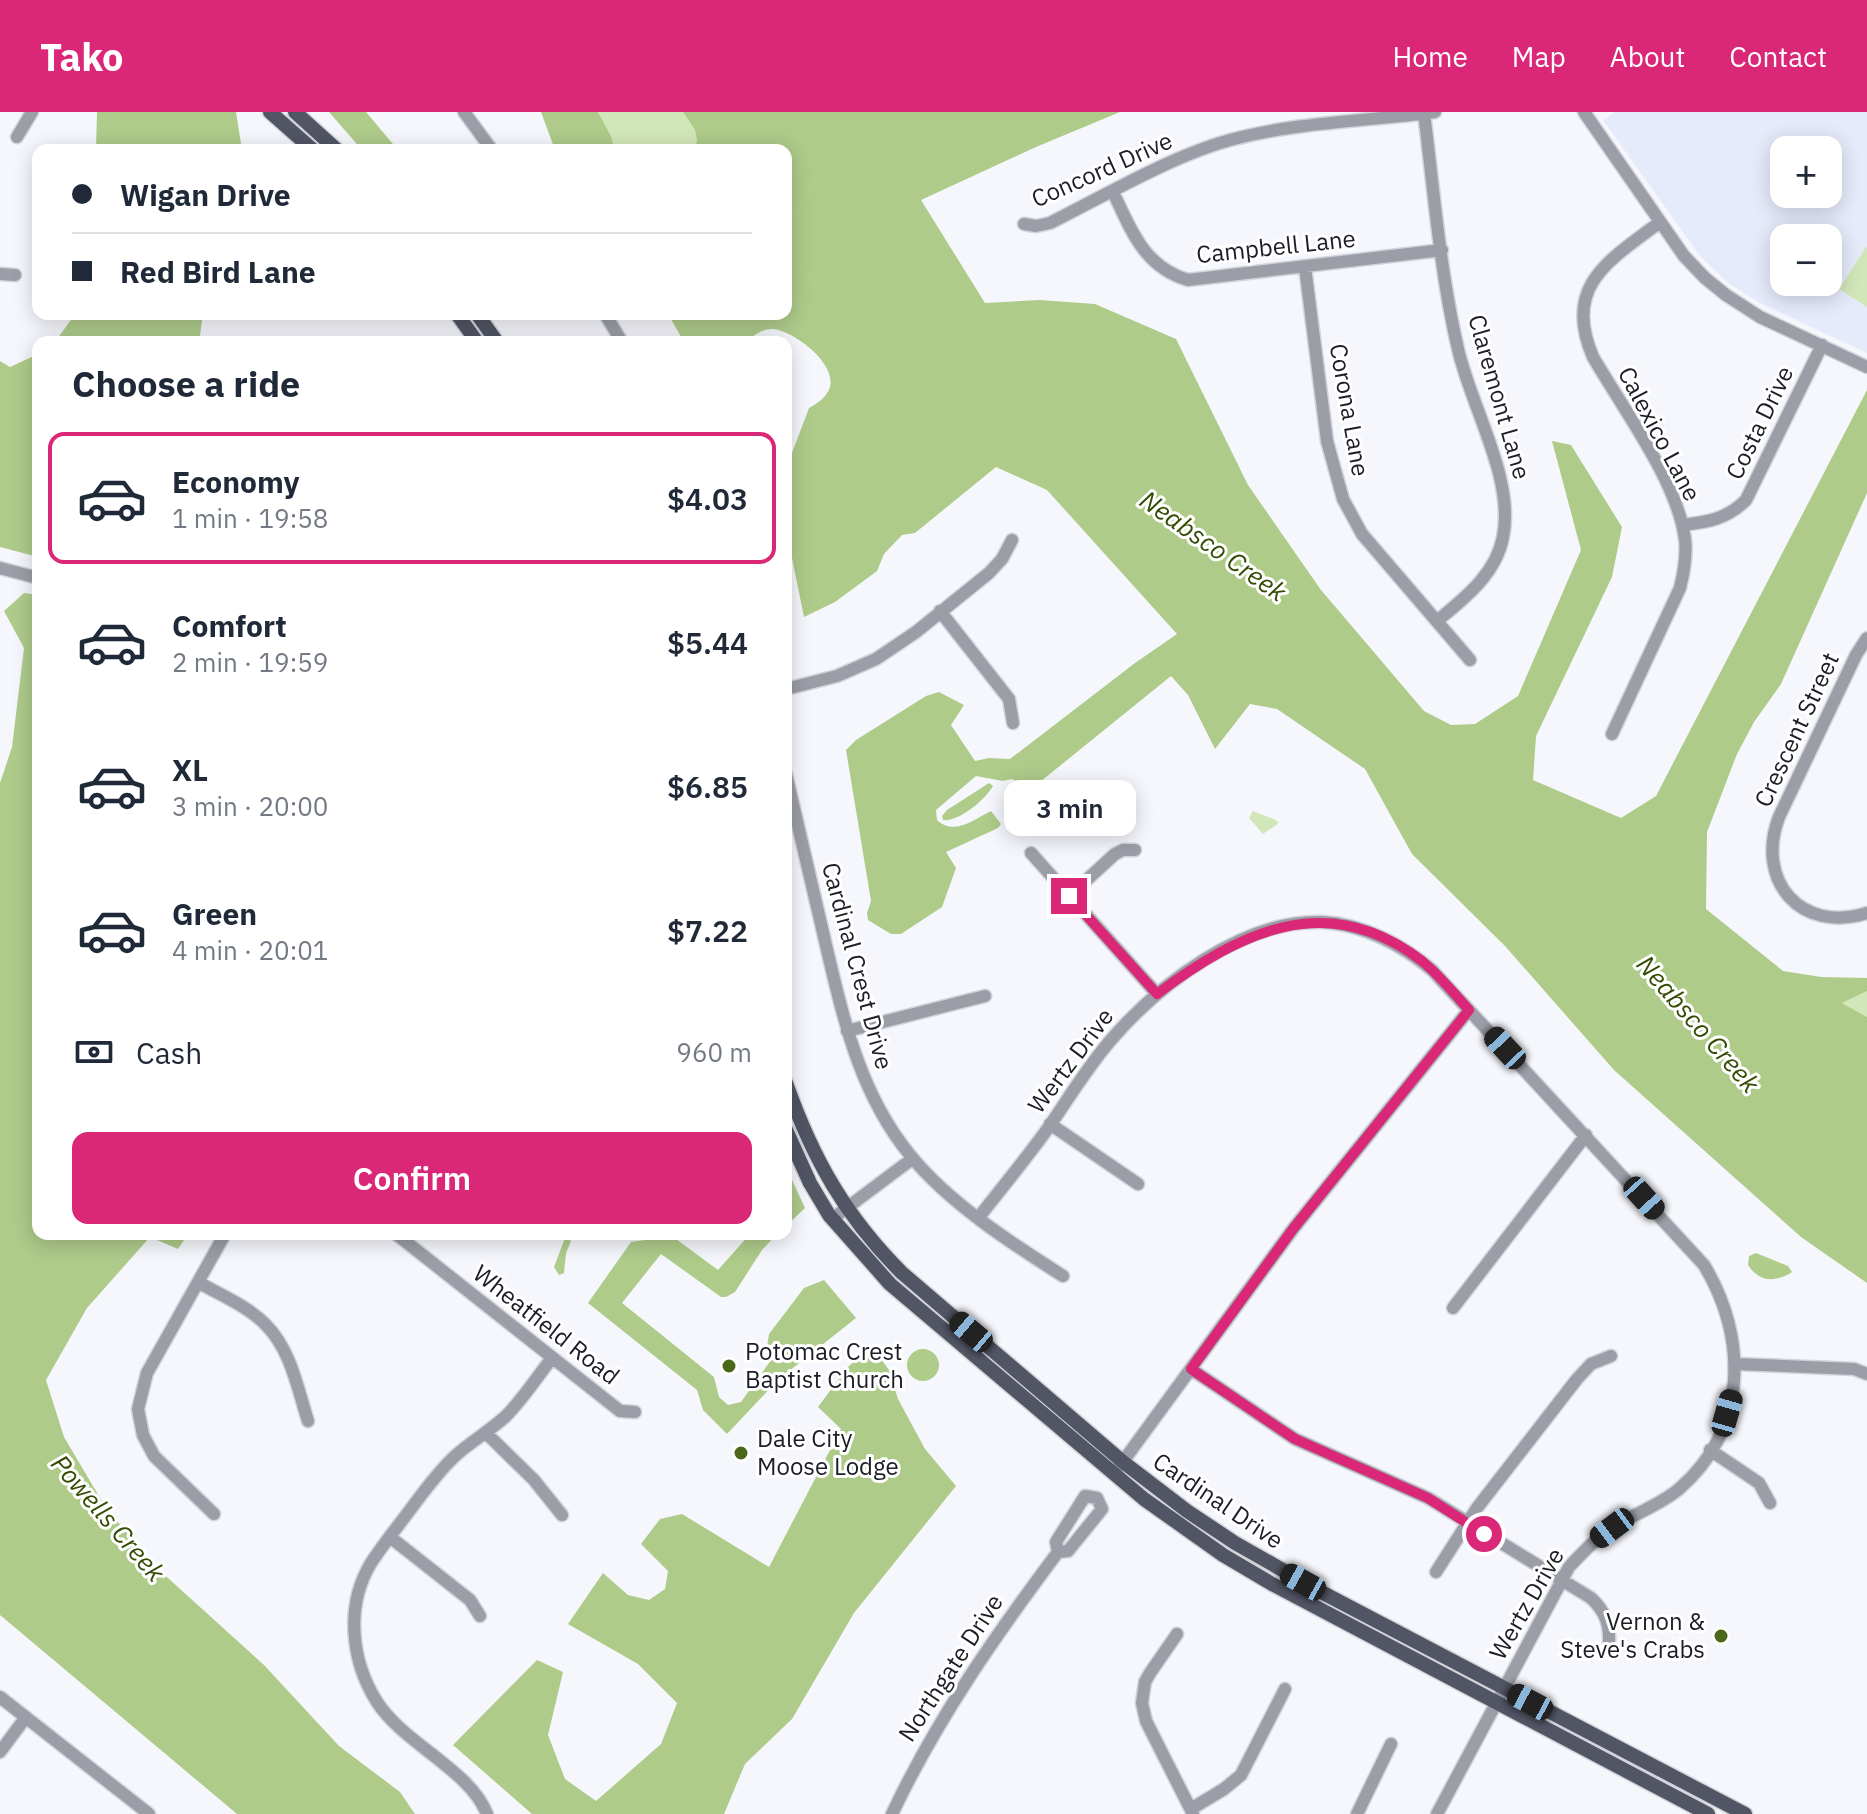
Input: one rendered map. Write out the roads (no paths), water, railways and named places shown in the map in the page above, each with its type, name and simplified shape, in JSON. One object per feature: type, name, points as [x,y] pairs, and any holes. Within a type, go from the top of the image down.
[{"type":"main road","points":[[270,112],[306,144]]},
{"type":"main road","points":[[295,112],[330,144]]},
{"type":"main road","name":"Cardinal Drive","points":[[792,1098],[812,1148],[846,1209],[878,1249],[1123,1462],[1187,1511],[1254,1554],[1745,1814]]},
{"type":"main road","name":"Cardinal Drive","points":[[792,1143],[810,1183],[832,1219],[890,1284],[1114,1475],[1175,1523],[1260,1577],[1708,1814]]},
{"type":"street","points":[[17,137],[32,112]]},
{"type":"street","points":[[464,112],[488,144]]},
{"type":"street","points":[[1584,112],[1684,256],[1726,295],[1760,317],[1867,367]]},
{"type":"street","name":"Concord Drive","points":[[1024,224],[1036,226],[1050,223],[1189,155],[1234,139],[1430,113]]},
{"type":"street","name":"Claremont Lane","points":[[1430,113],[1442,250],[1458,352],[1501,478],[1506,509],[1503,537],[1491,569],[1474,589],[1437,621]]},
{"type":"street","name":"Campbell Lane","points":[[1113,192],[1144,252],[1157,265],[1180,277],[1194,280],[1442,250]]},
{"type":"street","name":"Calexico Lane","points":[[1612,734],[1680,588],[1686,558],[1683,525],[1660,470],[1593,357],[1584,323],[1587,294],[1598,273],[1660,222]]},
{"type":"street","name":"Corona Lane","points":[[1305,267],[1327,441],[1343,499],[1362,534],[1470,660]]},
{"type":"street","points":[[0,274],[15,275]]},
{"type":"street","name":"Costa Drive","points":[[1683,525],[1718,519],[1746,500],[1822,345]]},
{"type":"street","points":[[792,687],[837,676],[896,646],[995,566],[1009,549],[1012,540]]},
{"type":"street","points":[[0,568],[32,576]]},
{"type":"street","points":[[940,611],[1009,699],[1013,723]]},
{"type":"street","name":"Crescent Street","points":[[1867,638],[1779,817],[1772,853],[1786,894],[1802,908],[1834,918],[1867,913]]},
{"type":"street","name":"Cardinal Crest Drive","points":[[792,799],[847,1031],[877,1106],[912,1159],[979,1217],[1063,1276]]},
{"type":"street","points":[[1069,896],[1115,854],[1135,850]]},
{"type":"street","points":[[1031,853],[1157,994]]},
{"type":"street","name":"Wertz Drive","points":[[979,1217],[1110,1041],[1157,994],[1208,958],[1248,938],[1290,926],[1321,922],[1365,931],[1403,948],[1432,970],[1704,1265],[1728,1314],[1736,1364],[1727,1413],[1710,1450],[1679,1489],[1596,1539],[1561,1580],[1437,1814]]},
{"type":"street","points":[[847,1031],[985,996]]},
{"type":"street","points":[[1114,1475],[1293,1229],[1469,1010]]},
{"type":"street","points":[[1050,1124],[1138,1184]]},
{"type":"street","points":[[1453,1308],[1586,1135]]},
{"type":"street","points":[[832,1219],[912,1159]]},
{"type":"street","points":[[214,1514],[154,1456],[143,1435],[138,1409],[147,1373],[222,1240]]},
{"type":"street","name":"Wheatfield Road","points":[[404,1240],[620,1411],[635,1412]]},
{"type":"street","points":[[198,1282],[256,1316],[275,1335],[287,1359],[308,1421]]},
{"type":"street","points":[[1436,1572],[1467,1523],[1577,1379],[1591,1364],[1611,1356]]},
{"type":"street","points":[[487,1814],[477,1794],[390,1718],[369,1688],[355,1643],[355,1607],[371,1563],[439,1472],[454,1456],[510,1412],[552,1358]]},
{"type":"street","points":[[1736,1364],[1854,1369],[1867,1374]]},
{"type":"street","points":[[1191,1369],[1295,1439],[1428,1498],[1561,1580],[1598,1605],[1608,1622],[1609,1643]]},
{"type":"street","points":[[486,1433],[534,1480],[562,1515]]},
{"type":"street","points":[[1710,1450],[1759,1483],[1770,1503]]},
{"type":"street","name":"Northgate Drive","points":[[892,1814],[930,1739],[964,1682],[1058,1552],[1068,1551],[1102,1509],[1097,1498],[1085,1496],[1080,1502],[1078,1510],[1056,1542],[1058,1552]]},
{"type":"street","points":[[390,1537],[470,1600],[480,1616]]},
{"type":"street","points":[[1177,1634],[1145,1682],[1142,1703],[1146,1721],[1192,1811],[1241,1775],[1285,1689]]},
{"type":"street","points":[[0,1697],[149,1814]]},
{"type":"street","points":[[0,1752],[26,1717]]},
{"type":"street","points":[[1357,1814],[1391,1744]]},
{"type":"waterway","name":"Neabsco Creek","points":[[792,225],[805,196],[825,165],[852,133],[907,121],[955,117],[1007,118],[1030,112]]},
{"type":"waterway","name":"Neabsco Creek","points":[[792,258],[802,273],[812,279],[857,288],[877,296],[925,338],[1037,453],[1090,489],[1156,524],[1253,601],[1323,641],[1341,667],[1338,674],[1312,696],[1311,716],[1328,726],[1357,730],[1427,753],[1461,812],[1485,834],[1515,852],[1544,861],[1560,859],[1578,847],[1591,854],[1598,863],[1601,876],[1608,935],[1620,962],[1689,1047],[1766,1126],[1784,1138],[1805,1138],[1814,1116],[1805,1098],[1805,1080],[1819,1069],[1839,1069],[1867,1077]]},
{"type":"waterway","name":"Powells Creek","points":[[0,1230],[32,1221]]},
{"type":"waterway","name":"Powells Creek","points":[[79,1240],[76,1285],[27,1352],[6,1374],[3,1390],[19,1444],[99,1531],[275,1750],[287,1814]]},
{"type":"place","name":"Potomac Crest Baptist Church","points":[[729,1366]]},
{"type":"place","name":"Dale City Moose Lodge","points":[[741,1453]]},
{"type":"place","name":"Vernon & Steve's Crabs","points":[[1721,1636]]}]
